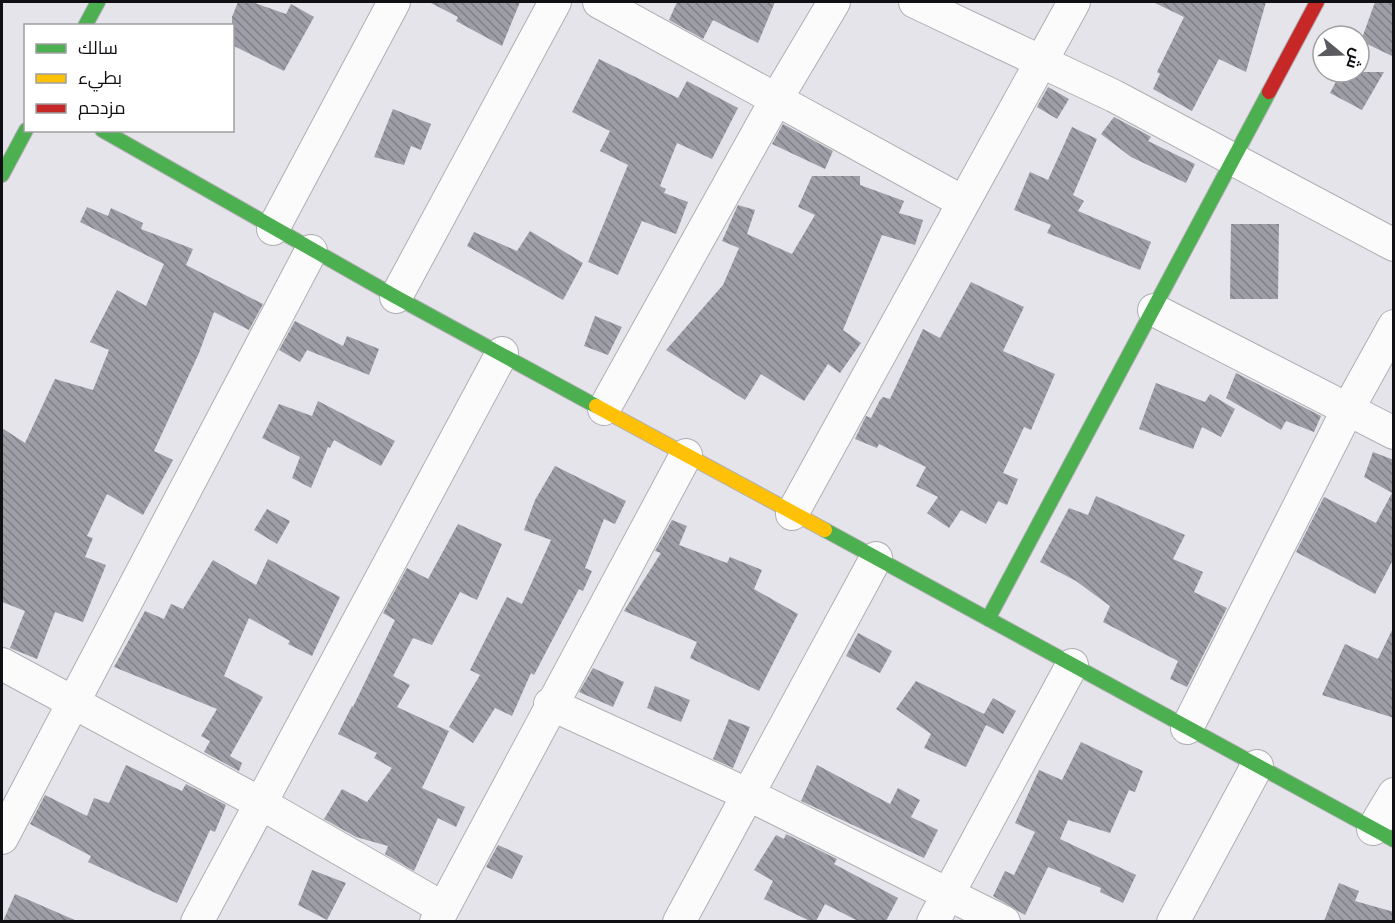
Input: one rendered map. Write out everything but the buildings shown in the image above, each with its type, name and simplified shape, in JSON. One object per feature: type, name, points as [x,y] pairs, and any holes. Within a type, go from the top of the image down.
[{"type":"street","points":[[86,24],[98,2]]},
{"type":"street","points":[[273,229],[394,2]]},
{"type":"street","points":[[396,297],[555,2]]},
{"type":"street","points":[[599,2],[963,201]]},
{"type":"street","points":[[604,409],[777,98],[834,2]]},
{"type":"street","points":[[915,2],[1114,96],[1233,162],[1394,245]]},
{"type":"street","points":[[792,514],[1074,2]]},
{"type":"street","points":[[988,619],[1317,2]]},
{"type":"street","points":[[2,175],[25,132]]},
{"type":"street","points":[[105,132],[311,251],[502,353],[792,514],[1383,835],[1394,794]]},
{"type":"street","points":[[2,838],[311,251]]},
{"type":"street","points":[[1154,310],[1394,433]]},
{"type":"street","points":[[1187,728],[1348,409],[1394,326]]},
{"type":"street","points":[[197,921],[502,353]]},
{"type":"street","points":[[2,664],[260,803],[439,915],[550,704],[686,455]]},
{"type":"street","points":[[679,921],[876,558]]},
{"type":"street","points":[[933,921],[1072,665]]},
{"type":"street","points":[[550,704],[747,794],[1004,921]]},
{"type":"street","points":[[1173,921],[1257,766]]},
{"type":"traffic: fast","points":[[86,24],[98,2]]},
{"type":"traffic: fast","points":[[988,619],[1269,92]]},
{"type":"traffic: fast","points":[[2,175],[25,132]]},
{"type":"traffic: fast","points":[[106,132],[396,297],[596,406]]},
{"type":"traffic: fast","points":[[825,530],[1394,840]]},
{"type":"traffic: slow","points":[[596,406],[825,530]]},
{"type":"traffic: jam","points":[[1269,92],[1317,2]]}]
